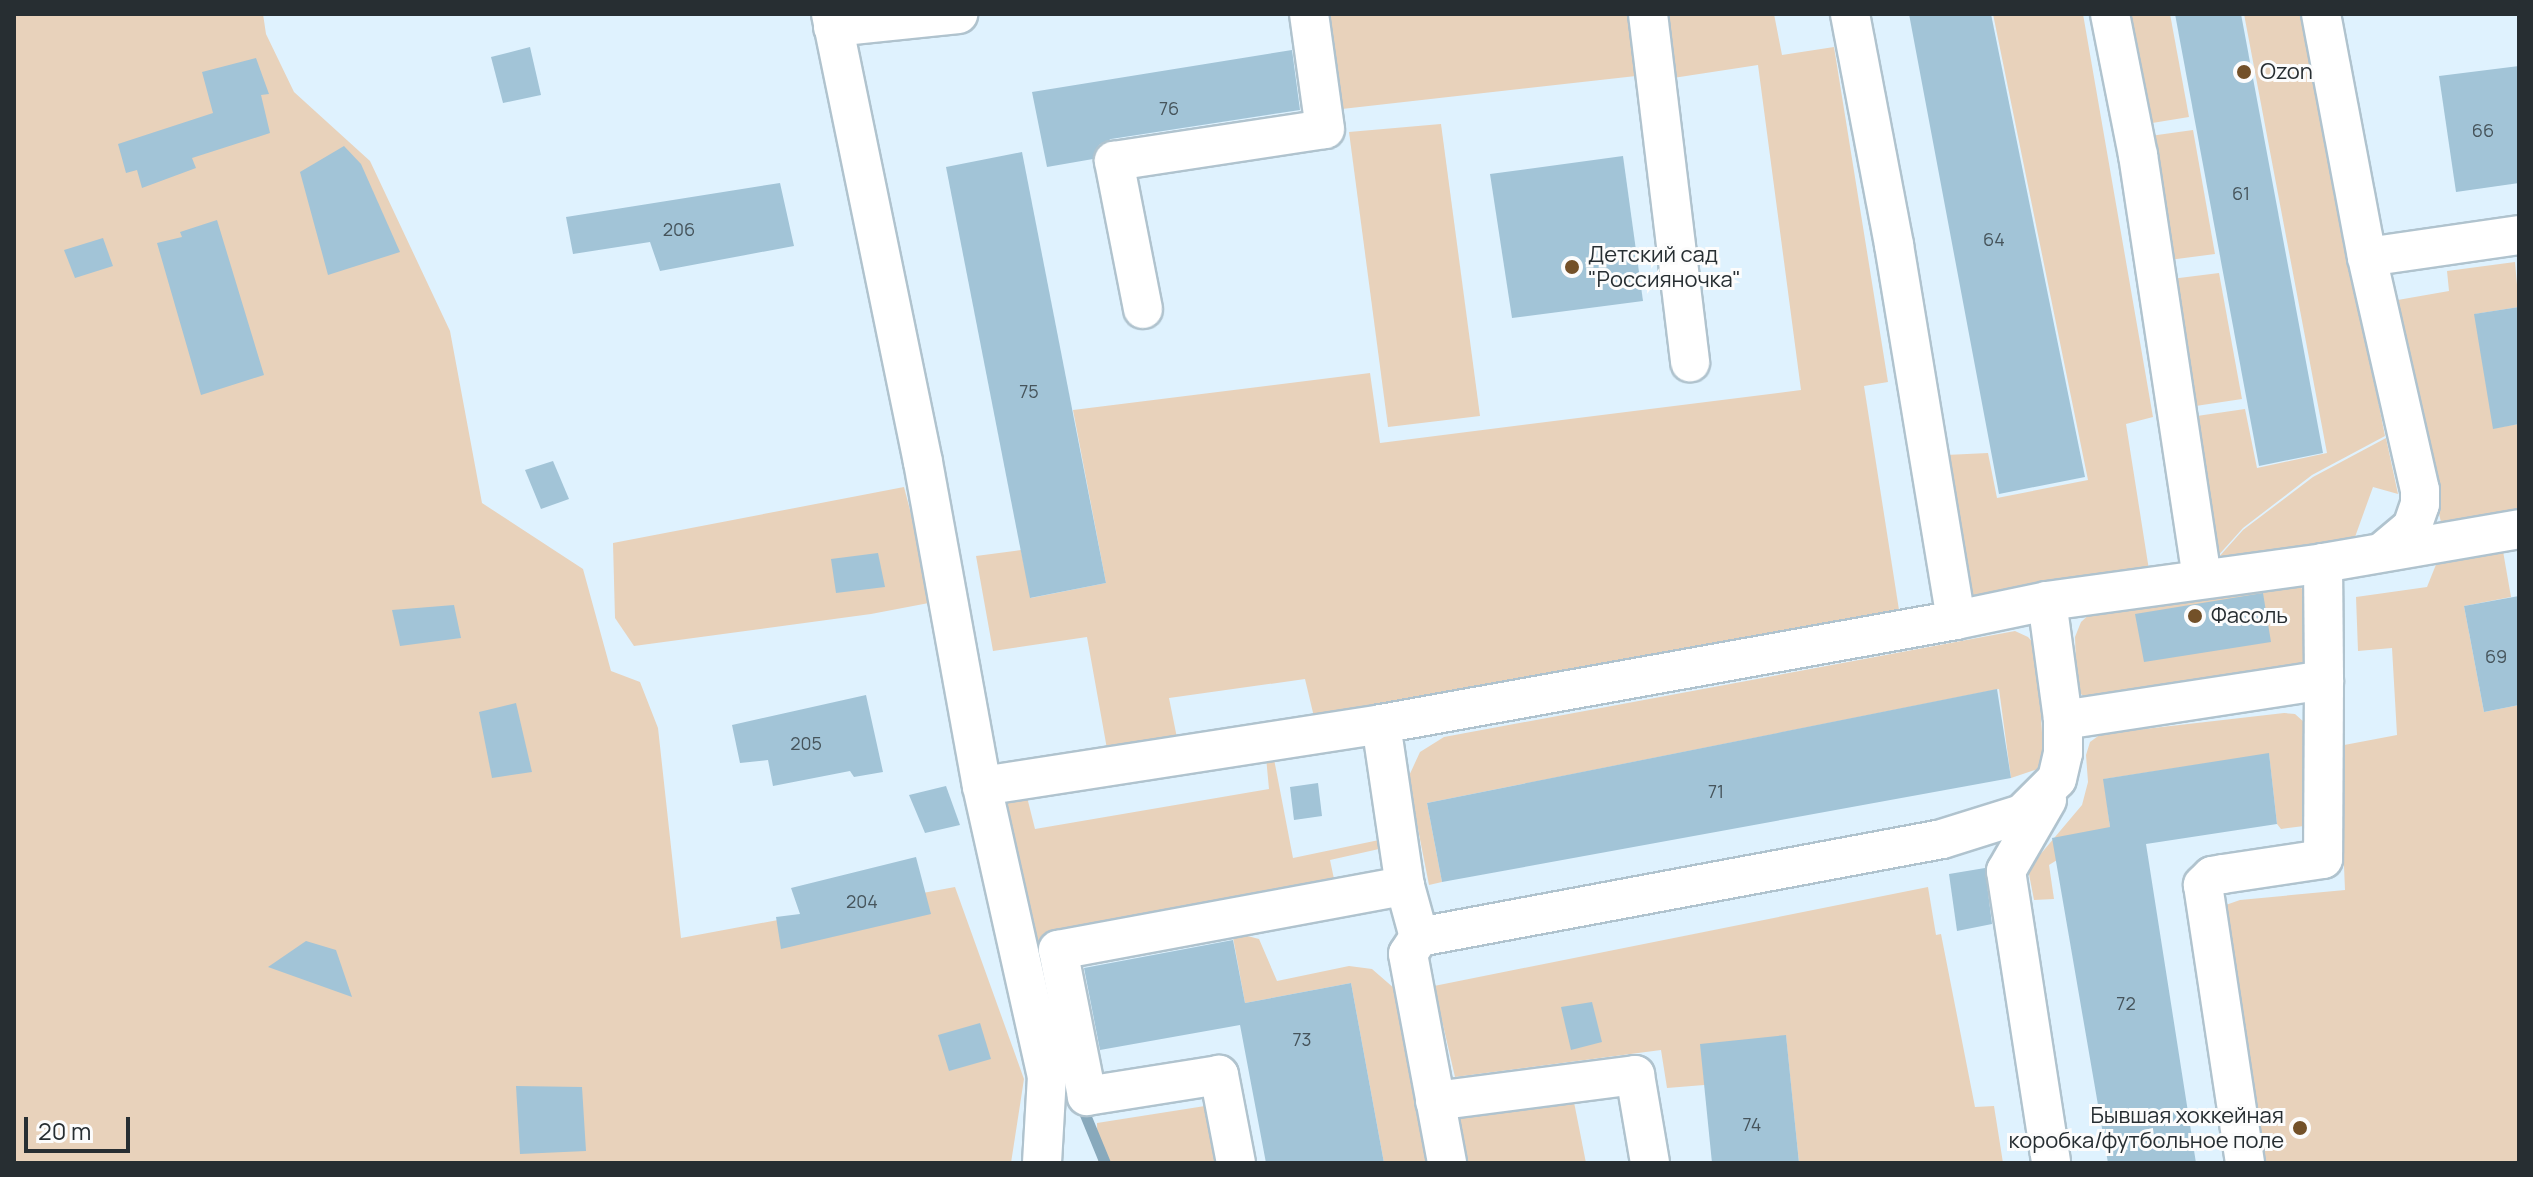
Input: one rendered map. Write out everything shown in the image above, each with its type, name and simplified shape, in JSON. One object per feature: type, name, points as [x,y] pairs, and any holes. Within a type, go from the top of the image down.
[{"type":"street","points":[[958,14],[832,21],[923,462],[982,786],[1047,1076],[1042,1163]]},
{"type":"street","points":[[1143,309],[1114,161],[1325,129],[1309,14]]},
{"type":"street","points":[[1648,14],[1690,362]]},
{"type":"street","points":[[1850,14],[1894,245],[1956,620]]},
{"type":"street","points":[[2110,14],[2138,155],[2202,577]]},
{"type":"street","points":[[2321,14],[2367,257],[2431,543]]},
{"type":"street","points":[[2367,257],[2519,235]]},
{"type":"street","points":[[2385,550],[2412,527],[2420,504],[2420,490]]},
{"type":"street","points":[[982,786],[1381,724],[2047,601],[2202,577],[2323,563],[2519,529]]},
{"type":"street","points":[[2245,1163],[2203,885],[2212,876],[2323,859],[2323,563]]},
{"type":"street","points":[[2047,601],[2063,720],[2063,753],[2057,779],[2006,871],[2051,1163]]},
{"type":"street","points":[[2063,720],[2324,680]]},
{"type":"street","points":[[1381,724],[1405,886],[1419,937]]},
{"type":"street","points":[[1447,1163],[1408,954],[1419,937],[1942,839],[2022,814],[2057,779]]},
{"type":"street","points":[[1236,1163],[1219,1075],[1087,1096],[1058,950],[1405,886]]},
{"type":"street","points":[[1435,1101],[1635,1075],[1650,1163]]},
{"type":"shaded area","points":[[14,14],[263,14],[266,34],[294,92],[370,161],[450,331],[482,503],[583,569],[611,671],[640,682],[658,728],[681,938],[955,887],[1024,1079],[1011,1163],[14,1163]]},
{"type":"shaded area","points":[[1319,14],[1638,14],[1645,75],[1333,110]]},
{"type":"shaded area","points":[[1665,14],[1774,14],[1782,55],[1834,47],[1888,382],[1864,386],[1899,610],[1314,717],[1305,679],[1169,698],[1177,738],[1107,749],[1087,637],[993,651],[976,556],[1021,550],[1031,598],[1106,583],[1073,410],[1370,373],[1380,443],[1801,390],[1758,65],[1673,78]]},
{"type":"shaded area","points":[[1993,14],[2083,14],[2153,417],[2126,424],[2149,570],[1971,600],[1946,455],[1988,453],[1997,498],[2088,480]]},
{"type":"shaded area","points":[[2126,14],[2170,14],[2189,117],[2146,124]]},
{"type":"shaded area","points":[[2244,14],[2302,14],[2385,436],[2312,475],[2243,528],[2216,558],[2190,417],[2245,409],[2257,468],[2327,453]]},
{"type":"shaded area","points":[[1441,124],[1480,416],[1388,427],[1349,132]]},
{"type":"shaded area","points":[[2193,130],[2215,254],[2169,260],[2150,136]]},
{"type":"shaded area","points":[[2515,262],[2519,307],[2475,314],[2494,428],[2519,424],[2519,524],[2444,536],[2392,301],[2449,291],[2447,271]]},
{"type":"shaded area","points":[[2219,273],[2242,399],[2189,407],[2171,279]]},
{"type":"shaded area","points":[[2386,438],[2398,494],[2373,487],[2355,537],[2217,559],[2243,530],[2313,477]]},
{"type":"shaded area","points":[[904,487],[934,602],[871,614],[634,646],[615,618],[613,543]]},
{"type":"shaded area","points":[[2503,551],[2511,597],[2464,606],[2484,712],[2519,705],[2519,1163],[2251,1163],[2220,907],[2240,900],[2345,890],[2339,746],[2397,735],[2392,648],[2358,651],[2356,597],[2427,587],[2437,562]]},
{"type":"shaded area","points":[[2294,583],[2308,593],[2310,647],[2305,662],[2294,675],[2088,701],[2077,690],[2075,637],[2081,622],[2092,612]]},
{"type":"shaded area","points":[[2015,631],[2028,637],[2037,647],[2044,767],[2011,778],[1999,689],[1427,803],[1442,882],[1429,885],[1408,778],[1420,752],[1444,737]]},
{"type":"shaded area","points":[[2295,714],[2305,723],[2312,825],[2281,829],[2277,824],[2269,754],[2104,779],[2110,827],[2049,865],[2054,899],[2034,900],[2028,869],[2082,805],[2088,782],[2086,755],[2090,742],[2101,734]]},
{"type":"shaded area","points":[[1266,757],[1274,759],[1293,858],[1379,840],[1379,849],[1330,860],[1334,879],[1048,937],[1047,1034],[1005,804],[1027,797],[1035,829],[1269,789]]},
{"type":"shaded area","points":[[1928,887],[1936,935],[1941,934],[1975,1107],[1994,1106],[2003,1163],[1799,1163],[1786,1036],[1704,1085],[1667,1088],[1661,1050],[1455,1077],[1434,986]]},
{"type":"shaded area","points":[[1232,932],[1259,939],[1277,981],[1349,966],[1372,969],[1395,989],[1429,1163],[1384,1163],[1351,983],[1245,1003]]},
{"type":"shaded area","points":[[1573,1097],[1586,1163],[1464,1163],[1455,1119]]},
{"type":"shaded area","points":[[1205,1106],[1220,1163],[1098,1163],[1097,1123]]},
{"type":"building","points":[[1909,14],[1991,14],[2085,477],[1999,494]]},
{"type":"building","points":[[2175,14],[2241,14],[2323,453],[2259,466]]},
{"type":"building","points":[[530,47],[541,95],[503,103],[491,57]]},
{"type":"building","points":[[1292,50],[1300,110],[1111,139],[1099,145],[1093,159],[1047,167],[1032,92]]},
{"type":"building","points":[[256,58],[269,94],[261,95],[270,133],[192,158],[196,168],[142,188],[137,170],[126,173],[118,144],[213,113],[202,72]]},
{"type":"building","points":[[2519,66],[2519,183],[2456,192],[2439,76]]},
{"type":"building","points":[[344,146],[361,164],[400,252],[328,275],[300,172]]},
{"type":"building","points":[[1022,152],[1106,583],[1030,598],[946,167]]},
{"type":"building","name":"Детский сад \"Россияночка\"","points":[[1623,156],[1643,301],[1512,318],[1490,174]]},
{"type":"building","points":[[780,183],[794,246],[660,271],[650,242],[573,254],[566,217]]},
{"type":"building","points":[[217,220],[264,375],[201,395],[157,243],[182,237],[180,232]]},
{"type":"building","points":[[103,238],[113,266],[75,278],[64,250]]},
{"type":"building","points":[[2519,307],[2519,424],[2493,429],[2474,314]]},
{"type":"building","points":[[553,461],[569,499],[541,509],[525,470]]},
{"type":"building","points":[[878,553],[885,587],[836,593],[831,559]]},
{"type":"building","points":[[2263,593],[2271,642],[2144,662],[2135,614]]},
{"type":"building","points":[[2519,596],[2519,705],[2484,712],[2464,606]]},
{"type":"building","points":[[454,605],[461,638],[400,646],[392,610]]},
{"type":"building","points":[[1997,689],[2011,778],[1442,882],[1427,803]]},
{"type":"building","points":[[866,695],[883,772],[854,777],[850,771],[773,786],[768,760],[740,763],[732,725]]},
{"type":"building","points":[[516,703],[532,772],[492,778],[479,712]]},
{"type":"building","points":[[2269,753],[2277,824],[2146,844],[2196,1163],[2108,1163],[2052,838],[2110,827],[2103,779]]},
{"type":"building","points":[[1318,783],[1322,816],[1294,820],[1290,787]]},
{"type":"building","points":[[946,786],[960,825],[925,833],[909,795]]},
{"type":"building","points":[[916,857],[931,914],[781,949],[776,917],[800,914],[791,888]]},
{"type":"building","points":[[1985,868],[1992,924],[1957,931],[1949,874]]},
{"type":"building","points":[[1233,940],[1245,1003],[1351,983],[1384,1163],[1266,1163],[1240,1025],[1100,1050],[1084,968]]},
{"type":"building","points":[[306,941],[336,950],[352,997],[268,967]]},
{"type":"building","points":[[1592,1002],[1602,1042],[1571,1050],[1561,1007]]},
{"type":"building","points":[[980,1023],[991,1059],[949,1071],[938,1035]]},
{"type":"building","points":[[1786,1035],[1799,1163],[1712,1163],[1700,1044]]},
{"type":"building","points":[[516,1086],[582,1087],[586,1151],[520,1154]]},
{"type":"waterway","points":[[1079,1100],[1105,1163]]},
{"type":"place","name":"Ozon","points":[[2244,72]]},
{"type":"place","name":"Детский сад \"Россияночка\"","points":[[1572,267]]},
{"type":"place","name":"Фасоль","points":[[2195,616]]},
{"type":"place","name":"Бывшая хоккейная коробка/футбольное поле","points":[[2300,1128]]}]
